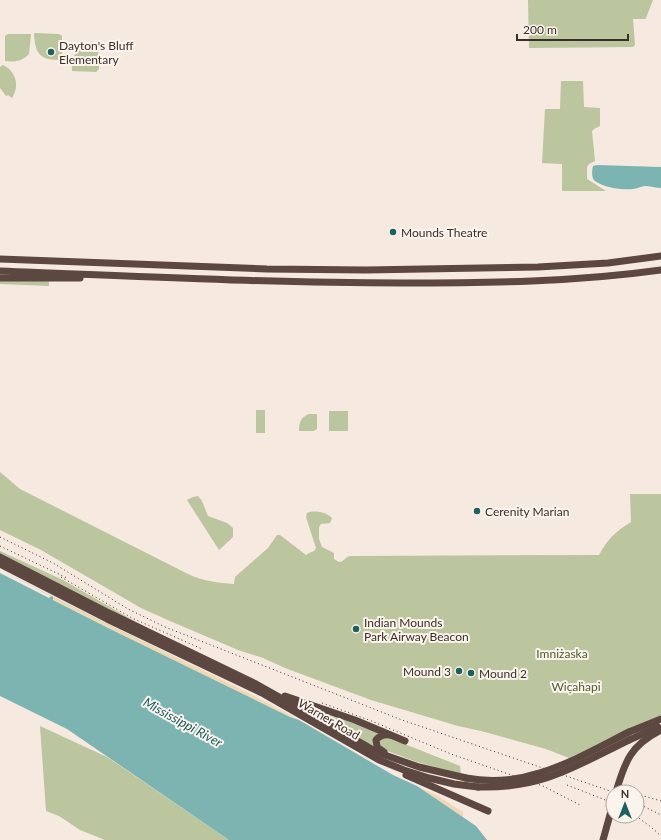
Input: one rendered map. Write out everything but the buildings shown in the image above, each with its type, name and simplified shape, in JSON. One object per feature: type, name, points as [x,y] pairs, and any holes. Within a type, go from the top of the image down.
[{"type":"highway","points":[[0,254],[154,264]]},
{"type":"highway","points":[[0,259],[366,270],[538,267],[608,262],[661,256]]},
{"type":"highway","points":[[0,270],[142,277],[350,283],[491,283],[568,280],[612,277],[661,270]]},
{"type":"highway","points":[[0,278],[142,277]]},
{"type":"highway","name":"Warner Road","points":[[0,557],[111,614],[256,684],[364,745],[387,756],[435,772],[481,780],[522,778],[544,773],[629,736],[661,726]]},
{"type":"highway","name":"Warner Road","points":[[0,564],[107,619],[258,692],[364,752],[395,767],[420,776],[445,782],[478,787],[510,787],[546,779],[570,770],[661,719]]},
{"type":"highway","points":[[256,684],[296,700],[355,720],[405,741],[385,734],[379,737],[376,742],[377,747],[381,750],[411,765]]},
{"type":"highway","points":[[619,784],[627,759],[641,742],[661,730]]},
{"type":"highway","points":[[364,752],[406,775],[488,811]]},
{"type":"highway","points":[[603,840],[607,824]]},
{"type":"green space","points":[[528,0],[653,0],[645,19],[633,19],[635,45],[633,47],[529,48]]},
{"type":"green space","points":[[34,33],[59,34],[62,36],[62,60],[48,59],[40,55],[37,51]]},
{"type":"green space","points":[[8,34],[31,34],[29,54],[23,59],[18,61],[5,61],[5,36]]},
{"type":"green space","points":[[89,46],[98,46],[99,69],[96,72],[72,71],[73,58],[77,52]]},
{"type":"green space","points":[[3,65],[14,75],[16,89],[12,98],[8,95],[6,96],[0,88],[0,67]]},
{"type":"green space","points":[[561,81],[583,81],[584,107],[600,108],[600,126],[592,131],[595,161],[587,167],[587,179],[606,191],[562,191],[562,164],[542,163],[545,109],[560,109]]},
{"type":"green space","points":[[0,279],[49,281],[49,286],[0,284]]},
{"type":"green space","points":[[256,410],[265,410],[265,433],[256,433]]},
{"type":"green space","points":[[329,411],[348,411],[348,431],[329,431]]},
{"type":"green space","points":[[309,414],[317,414],[317,429],[314,431],[299,431],[301,420]]},
{"type":"green space","name":"Wic̣aḣapi","points":[[0,472],[20,489],[188,574],[211,581],[234,584],[235,577],[268,548],[277,535],[280,535],[306,555],[314,551],[316,548],[306,517],[307,513],[310,512],[324,513],[332,518],[330,523],[321,524],[319,527],[319,539],[322,547],[334,553],[334,559],[339,562],[350,556],[599,555],[612,536],[631,522],[630,494],[661,494],[661,717],[569,758],[546,749],[458,726],[371,700],[285,668],[263,658],[238,650],[141,608],[41,550],[0,530]]},
{"type":"green space","points":[[198,496],[202,501],[208,516],[227,523],[233,528],[233,537],[219,550],[187,500]]},
{"type":"green space","points":[[0,551],[63,580],[157,634],[0,554]]},
{"type":"green space","points":[[0,570],[105,623],[214,676],[107,625]]},
{"type":"green space","points":[[296,703],[381,732],[373,745],[357,739]]},
{"type":"green space","points":[[40,726],[107,757],[229,840],[105,840],[80,830],[59,816],[46,811]]},
{"type":"green space","points":[[387,737],[460,766],[461,774],[417,762],[382,749],[379,746],[380,739]]},
{"type":"sand","points":[[53,597],[239,688],[299,720],[290,717],[108,628],[52,599]]},
{"type":"sand","points":[[417,786],[438,796],[463,812],[463,819]]},
{"type":"water","points":[[593,166],[661,167],[661,188],[642,186],[634,189],[623,189],[603,185],[595,181],[593,178]]},
{"type":"water","name":"Mississippi River","points":[[0,573],[49,598],[51,596],[53,597],[53,600],[108,628],[290,717],[299,720],[393,775],[417,786],[476,826],[487,840],[229,840],[67,729],[0,696]]},
{"type":"railway","points":[[0,537],[53,563],[128,609],[165,627],[402,720],[605,789]]},
{"type":"railway","points":[[0,546],[67,578]]},
{"type":"railway","points":[[61,577],[132,618],[202,649]]},
{"type":"railway","points":[[322,703],[369,720],[451,754],[543,786],[582,806]]},
{"type":"railway","points":[[567,785],[605,800]]},
{"type":"railway","points":[[645,796],[661,801]]},
{"type":"railway","points":[[645,807],[661,815]]},
{"type":"railway","points":[[645,823],[661,836]]},
{"type":"place","name":"Dayton's Bluff Elementary","points":[[51,52]]},
{"type":"place","name":"Mounds Theatre","points":[[393,232]]},
{"type":"place","name":"Cerenity Marian","points":[[477,511]]},
{"type":"place","name":"Indian Mounds Park Airway Beacon","points":[[356,629]]},
{"type":"place","name":"Mound 3","points":[[459,671]]},
{"type":"place","name":"Mound 2","points":[[471,673]]},
{"type":"park label","name":"Imniżaska","points":[[562,653]]}]
